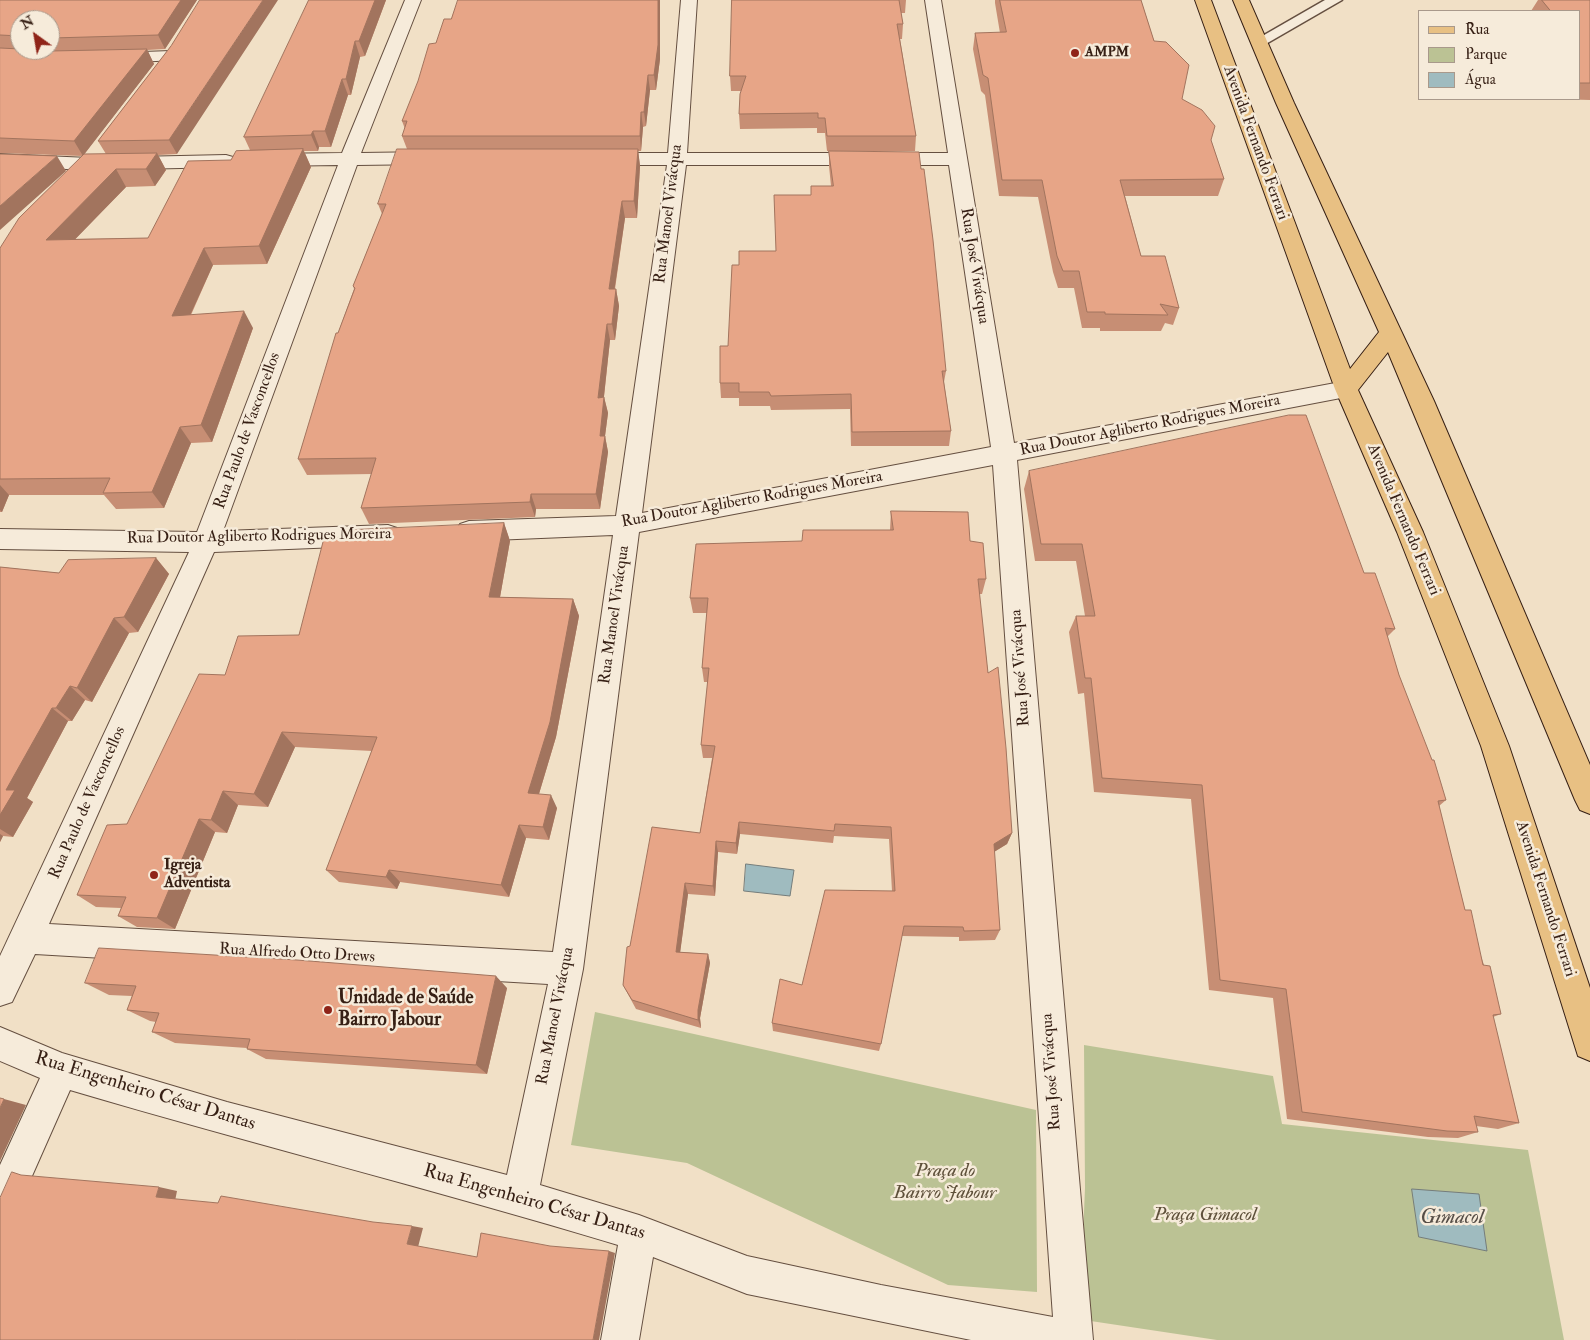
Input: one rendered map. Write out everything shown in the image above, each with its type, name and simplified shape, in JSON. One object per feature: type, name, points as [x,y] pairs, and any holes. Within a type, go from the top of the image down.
[{"type":"main road","name":"Avenida Fernando Ferrari","points":[[1203,0],[1346,389],[1410,532],[1495,746],[1570,972],[1590,1044]]},
{"type":"main road","points":[[1241,0],[1390,334],[1422,401],[1590,800]]},
{"type":"main road","points":[[1346,389],[1390,334]]},
{"type":"street","name":"Rua Paulo de Vasconcellos","points":[[0,990],[26,938],[206,542],[350,158],[413,0]]},
{"type":"street","name":"Rua Manoel Vivácqua","points":[[520,1197],[567,969],[677,160],[689,0]]},
{"type":"street","name":"Rua José Vivácqua","points":[[933,0],[1004,453],[1073,1340]]},
{"type":"street","points":[[159,71],[181,40]]},
{"type":"street","points":[[98,58],[171,56]]},
{"type":"street","points":[[68,184],[89,164],[100,148]]},
{"type":"street","points":[[0,160],[89,164],[350,158],[449,158]]},
{"type":"street","points":[[588,159],[957,159]]},
{"type":"street","name":"Rua Doutor Agliberto Rodrigues Moreira","points":[[441,532],[627,525],[1346,389]]},
{"type":"street","name":"Rua Doutor Agliberto Rodrigues Moreira","points":[[0,539],[206,542],[412,534]]},
{"type":"street","name":"Rua Alfredo Otto Drews","points":[[26,938],[567,969]]},
{"type":"street","name":"Rua Engenheiro César Dantas","points":[[0,1044],[60,1070],[228,1119],[520,1197],[639,1233],[748,1275],[881,1304],[1073,1340]]},
{"type":"street","points":[[0,1206],[60,1070]]},
{"type":"street","points":[[620,1340],[639,1233]]},
{"type":"lane","points":[[1259,42],[1335,0]]},
{"type":"green space","name":"Praça do Bairro Jabour","points":[[595,1012],[1036,1110],[1037,1292],[948,1285],[687,1163],[571,1145]]},
{"type":"green space","name":"Praça Gimacol","points":[[1084,1045],[1273,1076],[1282,1124],[1528,1150],[1564,1340],[1217,1340],[1084,1320],[1081,1285],[1085,1188]]},
{"type":"water","points":[[746,864],[794,870],[790,896],[744,891]]},
{"type":"water","name":"Gimacol","points":[[1412,1189],[1479,1194],[1487,1251],[1419,1237]]},
{"type":"building","points":[[0,0],[181,0],[158,35],[60,38],[60,10],[10,10],[10,36],[0,35]]},
{"type":"building","points":[[200,0],[263,0],[169,140],[98,141],[171,46]]},
{"type":"building","points":[[309,0],[375,0],[359,41],[355,41],[346,79],[342,79],[325,131],[313,131],[311,135],[244,137]]},
{"type":"building","points":[[458,0],[658,0],[658,45],[654,75],[648,75],[644,112],[641,112],[640,136],[402,136],[407,121],[402,121],[418,81],[429,44],[436,43],[444,19],[451,19]]},
{"type":"building","points":[[732,0],[899,0],[903,24],[897,24],[916,136],[827,136],[825,118],[818,118],[818,113],[739,114],[740,94],[746,76],[730,76]]},
{"type":"building","points":[[1000,0],[1141,0],[1154,41],[1166,42],[1189,65],[1182,99],[1202,110],[1215,126],[1211,140],[1224,179],[1120,180],[1141,256],[1165,256],[1179,308],[1160,304],[1168,315],[1087,312],[1079,271],[1063,271],[1057,256],[1042,180],[1002,180],[988,78],[983,75],[975,33],[1006,32]]},
{"type":"building","points":[[1542,0],[1590,0],[1590,83],[1580,83],[1580,10],[1550,10]]},
{"type":"building","points":[[0,48],[10,48],[10,60],[60,60],[60,51],[147,49],[74,141],[0,138]]},
{"type":"building","points":[[303,149],[259,246],[204,248],[172,316],[244,311],[201,425],[180,427],[152,492],[103,493],[110,478],[0,479],[0,248],[19,218],[84,154],[157,153],[146,169],[116,169],[46,240],[148,238],[188,161],[231,160],[236,151]]},
{"type":"building","points":[[397,149],[638,149],[634,201],[622,201],[609,289],[616,289],[612,324],[607,324],[598,398],[604,397],[600,436],[605,436],[596,494],[531,494],[530,502],[361,508],[376,458],[298,459],[336,333],[338,333],[355,288],[353,286],[386,204],[378,204]]},
{"type":"building","points":[[829,151],[919,152],[921,169],[924,169],[933,240],[946,371],[942,371],[951,431],[852,432],[851,394],[771,396],[769,392],[739,392],[739,383],[720,383],[720,346],[728,346],[732,265],[739,265],[739,251],[776,251],[774,195],[811,195],[811,186],[833,186]]},
{"type":"building","points":[[0,154],[57,156],[0,206]]},
{"type":"building","points":[[1289,415],[1306,415],[1364,573],[1375,573],[1395,629],[1385,628],[1399,675],[1432,760],[1434,760],[1446,800],[1438,801],[1465,910],[1471,910],[1483,965],[1490,966],[1501,1014],[1493,1015],[1519,1123],[1474,1116],[1478,1132],[1447,1131],[1302,1112],[1286,989],[1220,980],[1202,785],[1102,778],[1091,678],[1085,678],[1076,616],[1095,616],[1082,544],[1041,544],[1029,471]]},
{"type":"building","points":[[891,511],[968,512],[970,541],[983,543],[986,579],[978,579],[988,673],[998,667],[1012,833],[994,844],[1000,930],[964,931],[963,927],[904,926],[881,1044],[772,1023],[780,979],[802,985],[825,890],[895,891],[891,827],[835,824],[834,831],[739,822],[736,843],[716,841],[713,886],[685,883],[676,952],[708,954],[698,1020],[632,1000],[623,985],[627,947],[630,946],[652,827],[700,833],[715,746],[701,745],[709,668],[702,668],[708,598],[690,598],[696,544],[802,541],[803,530],[893,530]]},
{"type":"building","points":[[504,523],[489,597],[573,599],[550,722],[528,793],[551,795],[543,827],[519,825],[501,885],[389,870],[386,877],[326,870],[377,737],[282,732],[254,794],[223,791],[211,820],[199,819],[157,918],[118,916],[126,897],[77,895],[107,825],[127,824],[199,674],[225,675],[238,636],[299,635],[324,538],[350,537],[353,530]]},
{"type":"building","points":[[156,558],[124,617],[114,618],[77,688],[70,686],[56,708],[52,708],[6,790],[15,790],[0,815],[0,567],[59,573],[68,560]]},
{"type":"building","name":"Unidade de Saúde Bairro Jabour","points":[[99,948],[297,960],[496,976],[476,1065],[247,1049],[250,1039],[152,1032],[159,1013],[127,1010],[136,986],[85,983]]},
{"type":"building","points":[[0,1098],[4,1099],[0,1108]]},
{"type":"building","points":[[12,1172],[21,1175],[159,1187],[156,1197],[218,1203],[221,1196],[373,1222],[412,1226],[407,1244],[477,1257],[481,1233],[550,1246],[609,1251],[593,1340],[0,1340],[0,1198]]},
{"type":"place","name":"AMPM","points":[[1075,53]]},
{"type":"place","name":"Igreja Adventista","points":[[154,875]]},
{"type":"place","name":"Unidade de Saúde Bairro Jabour","points":[[328,1010]]}]
